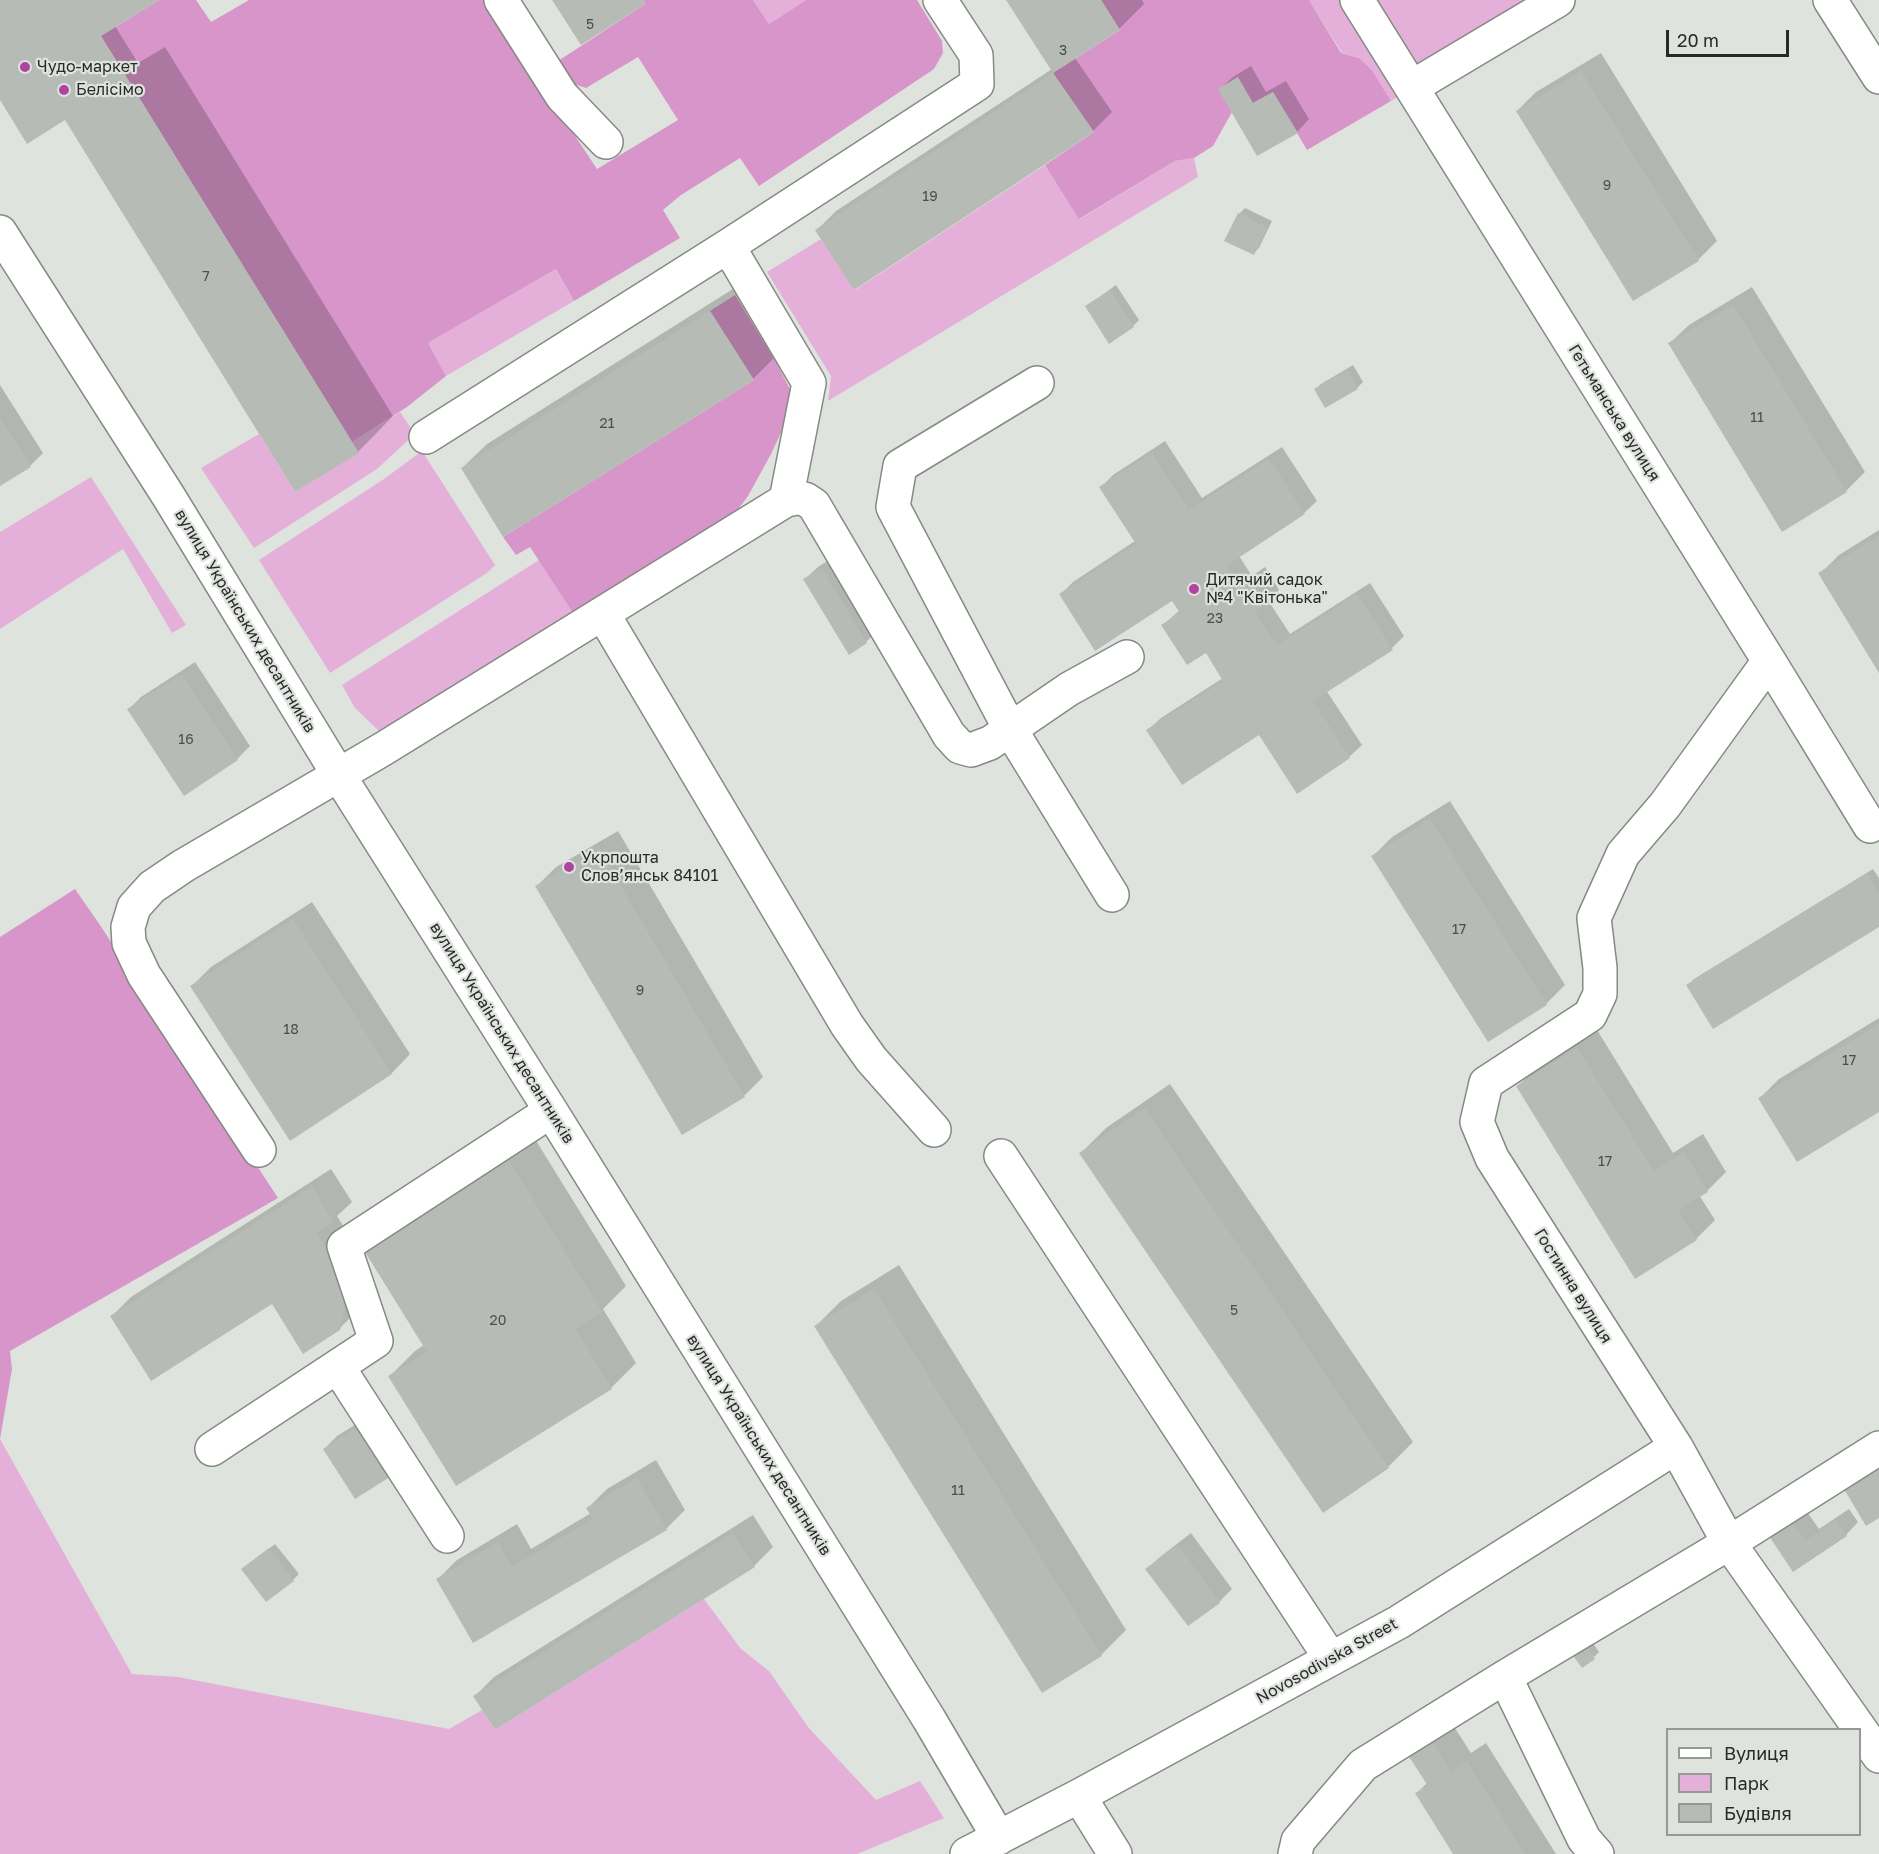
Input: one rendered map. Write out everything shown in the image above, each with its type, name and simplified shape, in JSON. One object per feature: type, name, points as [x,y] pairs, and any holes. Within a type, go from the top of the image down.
[{"type":"street","points":[[501,0],[562,96],[606,142]]},
{"type":"street","points":[[426,436],[728,246],[977,84],[976,55],[940,0]]},
{"type":"street","name":"Гетьманська вулиця","points":[[1357,0],[1870,826]]},
{"type":"street","points":[[1412,87],[1558,0]]},
{"type":"street","points":[[1830,0],[1879,77]]},
{"type":"street","name":"вулиця Українських десантників","points":[[0,232],[169,497],[338,774],[551,1111],[929,1719],[999,1838]]},
{"type":"street","points":[[728,246],[809,383],[786,501]]},
{"type":"street","points":[[1037,383],[900,466],[893,507],[1010,729],[1112,895]]},
{"type":"street","points":[[259,1150],[144,975],[129,943],[128,927],[134,907],[152,887],[383,749],[786,501],[796,498],[805,499],[814,505],[949,735],[960,747],[971,750],[990,743],[1069,689],[1127,657]]},
{"type":"street","points":[[603,614],[847,1025],[871,1059],[934,1130]]},
{"type":"street","name":"Гостинна вулиця","points":[[1769,660],[1665,805],[1623,854],[1594,918],[1600,968],[1600,994],[1590,1015],[1486,1083],[1477,1122],[1492,1158],[1676,1447],[1729,1543],[1859,1728]]},
{"type":"street","points":[[212,1449],[376,1341],[344,1246],[551,1111]]},
{"type":"street","points":[[1001,1156],[1332,1659]]},
{"type":"street","points":[[338,1367],[447,1536]]},
{"type":"street","name":"Novosodivska Street","points":[[966,1854],[1079,1796],[1399,1622],[1676,1447]]},
{"type":"street","points":[[1295,1854],[1298,1841],[1363,1766],[1505,1677],[1729,1543],[1879,1448]]},
{"type":"street","points":[[1505,1677],[1584,1839],[1597,1854]]},
{"type":"street","name":"Гостинна вулиця","points":[[1861,1730],[1879,1756]]},
{"type":"street","points":[[1079,1796],[1115,1854]]},
{"type":"green space","points":[[753,0],[806,0],[769,24]]},
{"type":"green space","points":[[1309,0],[1559,0],[1391,101],[1372,70],[1359,58],[1342,53]]},
{"type":"green space","points":[[1194,158],[1198,177],[828,401],[831,376],[767,272],[821,239],[855,290],[1045,165],[1080,219],[1175,161]]},
{"type":"green space","points":[[556,269],[574,301],[446,376],[428,343]]},
{"type":"green space","points":[[400,412],[415,434],[377,469],[254,548],[201,468],[259,434],[295,492],[358,453],[352,442]]},
{"type":"green space","points":[[422,451],[495,565],[487,573],[330,673],[259,560],[384,479]]},
{"type":"green space","points":[[91,477],[186,625],[172,633],[123,549],[0,629],[0,532]]},
{"type":"green space","points":[[539,560],[573,613],[379,731],[355,708],[342,685]]},
{"type":"green space","points":[[0,1439],[132,1674],[178,1677],[449,1729],[482,1710],[495,1730],[704,1599],[741,1649],[769,1671],[808,1727],[876,1800],[920,1781],[944,1818],[857,1854],[0,1854]]},
{"type":"shaded area","points":[[159,0],[196,0],[211,22],[249,0],[485,0],[597,169],[678,120],[638,57],[586,88],[570,83],[555,63],[645,4],[643,0],[753,0],[769,24],[806,0],[917,0],[942,41],[943,53],[934,69],[759,186],[740,158],[681,195],[663,210],[680,238],[574,301],[556,269],[428,343],[446,376],[407,407],[352,442],[101,36]]},
{"type":"shaded area","points":[[1101,0],[1309,0],[1341,53],[1359,58],[1372,70],[1391,101],[1307,150],[1273,92],[1232,112],[1213,146],[1194,158],[1175,161],[1079,219],[1045,165],[1094,132],[1053,73],[1120,30]]},
{"type":"shaded area","points":[[735,295],[792,393],[786,422],[771,454],[748,496],[733,516],[573,613],[530,547],[516,555],[503,537],[754,380],[710,311]]},
{"type":"shaded area","points":[[75,889],[278,1198],[10,1351],[12,1369],[0,1439],[0,937]]},
{"type":"building","points":[[0,0],[159,0],[101,36],[359,453],[295,492],[65,120],[27,144],[0,100]]},
{"type":"building","points":[[552,0],[643,0],[645,4],[581,45]]},
{"type":"building","points":[[1006,0],[1101,0],[1120,30],[1053,73]]},
{"type":"building","points":[[1581,71],[1699,261],[1633,301],[1516,111]]},
{"type":"building","points":[[1053,73],[1094,132],[854,290],[815,230]]},
{"type":"building","points":[[1238,77],[1253,103],[1273,92],[1298,133],[1257,156],[1218,89]]},
{"type":"building","points":[[1238,213],[1267,228],[1254,255],[1224,241]]},
{"type":"building","points":[[1110,290],[1134,327],[1109,344],[1085,306]]},
{"type":"building","points":[[1733,305],[1847,492],[1782,532],[1668,343]]},
{"type":"building","points":[[710,311],[754,380],[503,537],[461,468]]},
{"type":"building","points":[[1347,370],[1358,389],[1325,408],[1314,389]]},
{"type":"building","points":[[0,417],[31,467],[0,486]]},
{"type":"building","points":[[1152,453],[1189,510],[1269,459],[1305,514],[1226,566],[1239,587],[1251,579],[1267,603],[1255,612],[1277,645],[1357,594],[1393,650],[1313,701],[1350,758],[1297,794],[1259,735],[1182,785],[1146,730],[1223,681],[1206,653],[1187,665],[1161,625],[1180,613],[1172,601],[1095,651],[1059,594],[1136,544],[1099,487]]},
{"type":"building","points":[[1879,536],[1879,673],[1818,573]]},
{"type":"building","points":[[822,568],[867,643],[849,655],[803,579]]},
{"type":"building","points":[[182,674],[238,760],[184,796],[127,709]]},
{"type":"building","points":[[1430,819],[1547,1005],[1488,1042],[1371,856]]},
{"type":"building","points":[[599,849],[745,1097],[682,1135],[535,886]]},
{"type":"building","points":[[1867,873],[1879,893],[1879,927],[1713,1029],[1686,985]]},
{"type":"building","points":[[293,919],[392,1074],[290,1141],[190,986]]},
{"type":"building","points":[[1879,1024],[1879,1112],[1797,1162],[1758,1098]]},
{"type":"building","points":[[1577,1048],[1654,1171],[1684,1152],[1708,1192],[1678,1210],[1697,1240],[1635,1279],[1516,1086]]},
{"type":"building","points":[[1145,1108],[1389,1468],[1323,1513],[1079,1153]]},
{"type":"building","points":[[505,1154],[602,1312],[575,1329],[612,1389],[456,1486],[388,1376],[427,1352],[360,1244]]},
{"type":"building","points":[[312,1187],[333,1222],[316,1233],[349,1285],[340,1330],[303,1354],[272,1304],[151,1381],[110,1316]]},
{"type":"building","points":[[874,1289],[1102,1656],[1042,1693],[814,1326]]},
{"type":"building","points":[[361,1425],[393,1475],[355,1499],[323,1449]]},
{"type":"building","points":[[1879,1469],[1879,1518],[1866,1526],[1844,1489]]},
{"type":"building","points":[[637,1478],[667,1530],[473,1643],[436,1579],[498,1542],[512,1567],[593,1519],[586,1508]]},
{"type":"building","points":[[1788,1515],[1805,1541],[1836,1520],[1847,1536],[1793,1572],[1765,1530]]},
{"type":"building","points":[[733,1533],[755,1567],[495,1730],[473,1696]]},
{"type":"building","points":[[1178,1545],[1220,1603],[1188,1626],[1145,1569]]},
{"type":"building","points":[[269,1548],[294,1581],[266,1602],[241,1569]]},
{"type":"building","points":[[1581,1640],[1595,1659],[1582,1668],[1569,1650]]},
{"type":"building","points":[[1432,1740],[1451,1771],[1467,1761],[1525,1854],[1453,1854],[1415,1793],[1428,1786],[1408,1755]]},
{"type":"place","name":"Чудо-маркет","points":[[25,67]]},
{"type":"place","name":"Белісімо","points":[[64,90]]},
{"type":"place","name":"Дитячий садок №4 \"Квітонька\"","points":[[1194,589]]},
{"type":"place","name":"Укрпошта Слов’янськ 84101","points":[[569,867]]}]
